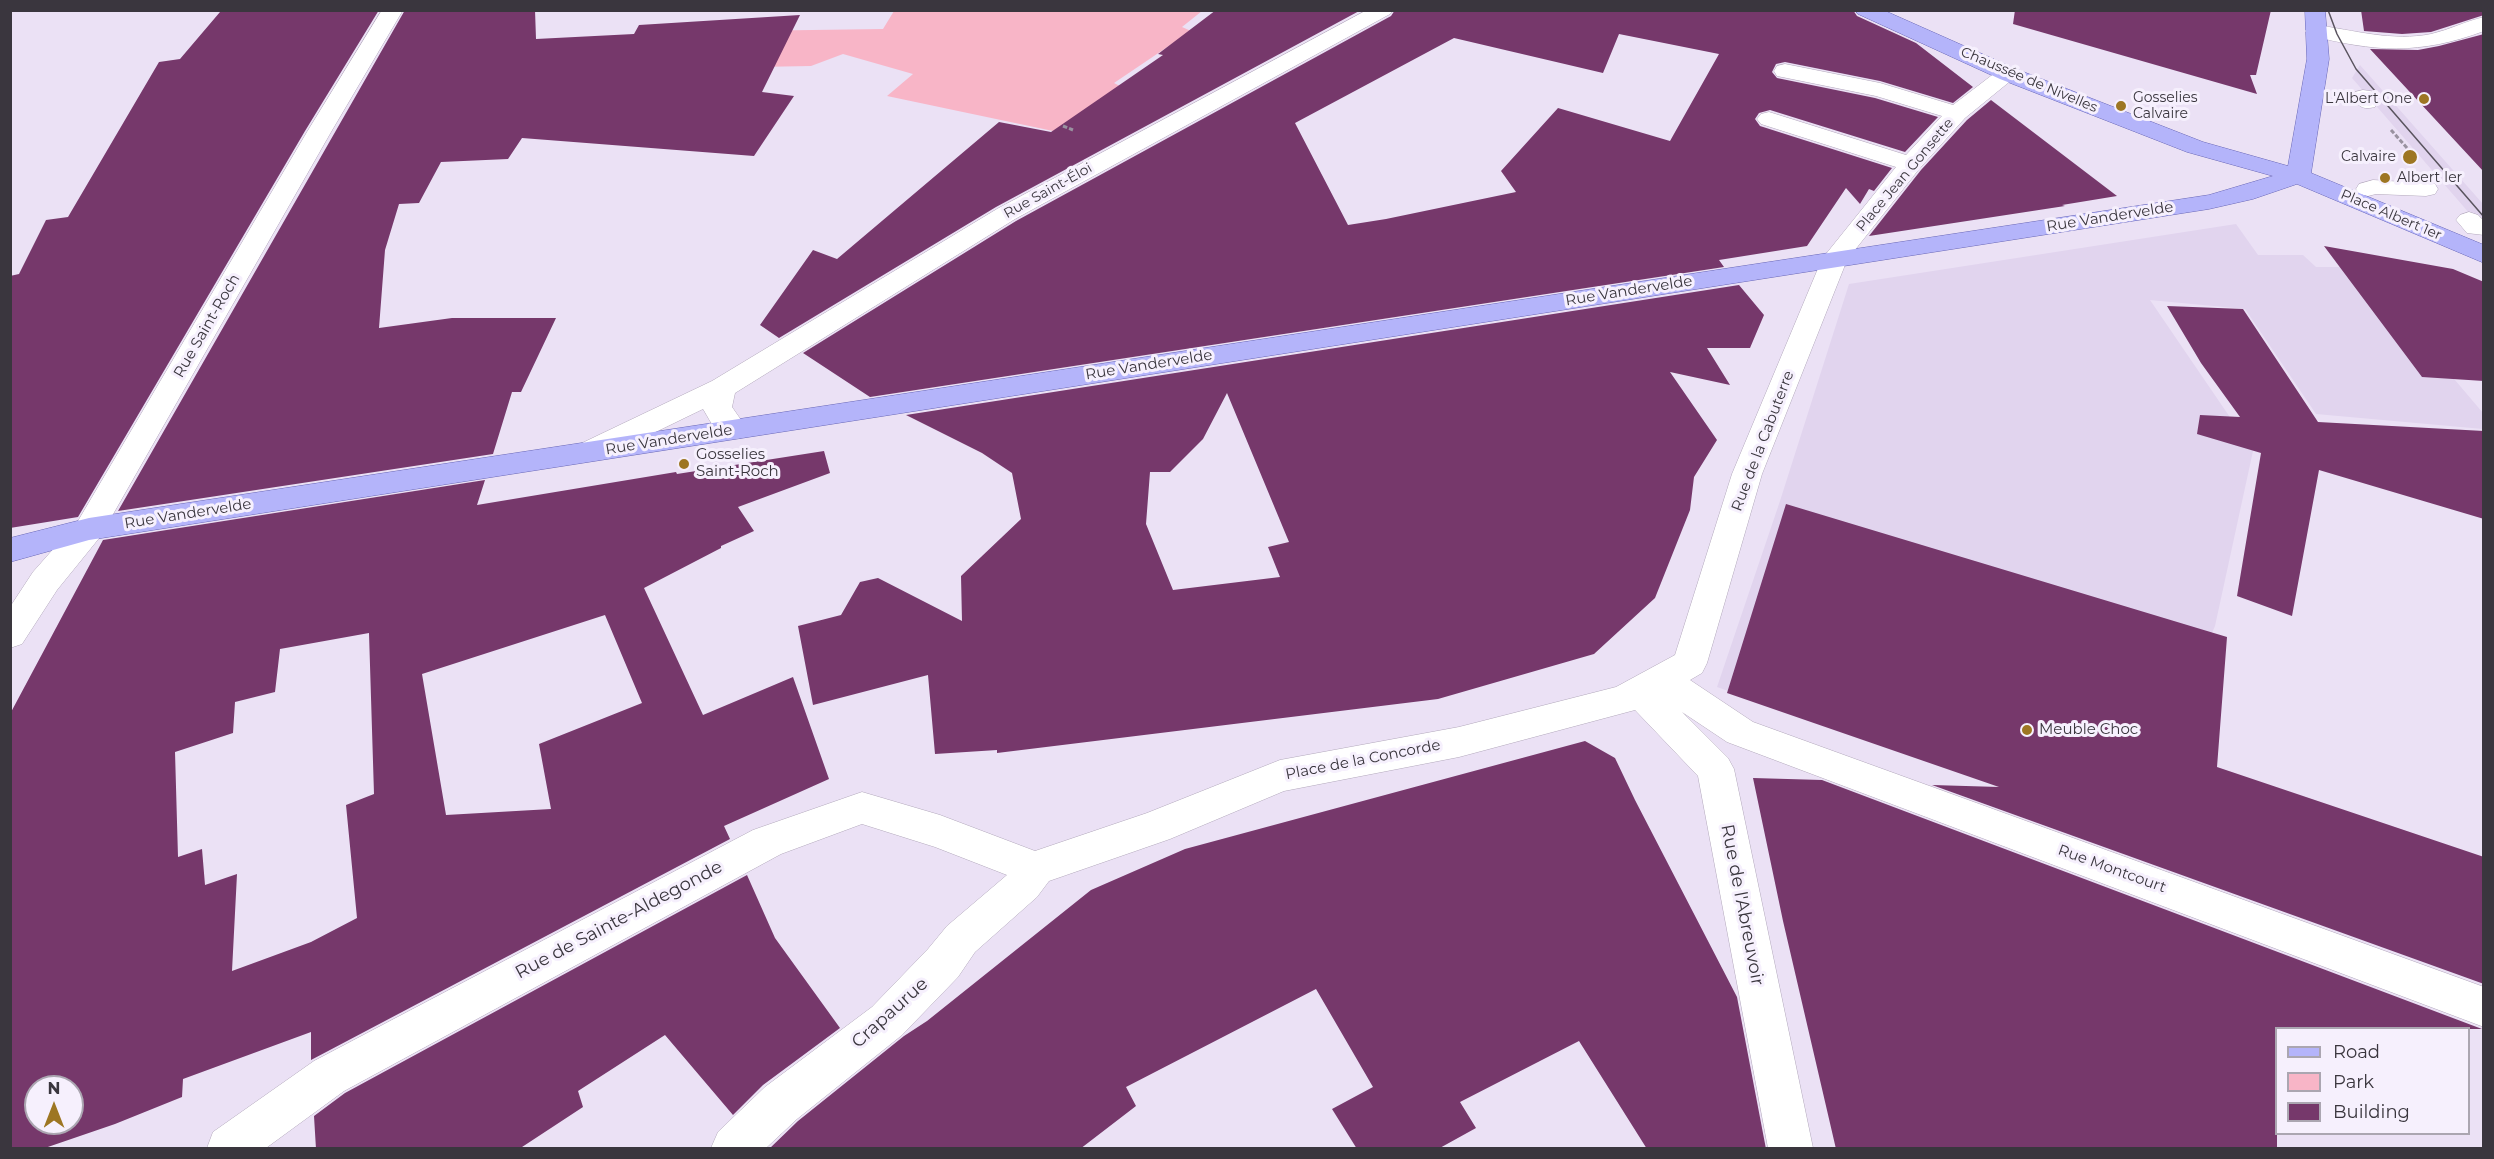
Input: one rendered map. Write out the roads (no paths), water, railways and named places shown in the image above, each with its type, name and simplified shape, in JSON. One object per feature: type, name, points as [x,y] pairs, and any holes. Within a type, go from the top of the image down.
[{"type":"main road","name":"Chaussée de Nivelles","points":[[1865,10],[2008,74],[2195,147],[2298,176]]},
{"type":"main road","points":[[2298,176],[2318,58],[2316,21]]},
{"type":"main road","name":"Rue Vandervelde","points":[[10,550],[89,529],[2209,202],[2244,194],[2298,176]]},
{"type":"main road","name":"Place Albert 1er","points":[[2298,176],[2484,255]]},
{"type":"street","name":"Rue Saint-Roch","points":[[10,635],[45,581],[89,529],[313,142],[393,10]]},
{"type":"street","name":"Rue Saint-Éloi","points":[[591,451],[722,388],[1006,214],[1383,10]]},
{"type":"street","points":[[2316,21],[2379,40],[2420,42],[2442,38],[2484,23]]},
{"type":"street","points":[[1785,71],[1880,90],[1957,113]]},
{"type":"street","name":"Place Jean Gonsette","points":[[1835,259],[1911,164],[1957,113],[2008,74]]},
{"type":"street","points":[[1769,119],[1911,164]]},
{"type":"street","points":[[2368,189],[2373,187],[2426,189]]},
{"type":"street","name":"Rue de la Cabuterre","points":[[1650,685],[1690,663],[1747,474],[1835,259]]},
{"type":"street","points":[[722,388],[717,408],[733,430]]},
{"type":"street","points":[[1650,685],[1715,769],[1740,732]]},
{"type":"street","name":"Rue Montcourt","points":[[1650,685],[1740,732],[2484,1007]]},
{"type":"street","name":"Place de la Concorde","points":[[1035,868],[1156,827],[1280,776],[1459,742],[1625,699],[1650,685]]},
{"type":"street","name":"Rue de l'Abreuvoir","points":[[1715,769],[1790,1149]]},
{"type":"street","name":"Rue de Sainte-Aldegonde","points":[[229,1149],[329,1076],[767,842],[855,810],[862,808],[940,832],[1035,868]]},
{"type":"street","name":"Crapaurue","points":[[734,1149],[781,1103],[887,1021],[944,963],[961,939],[1023,885],[1035,868]]},
{"type":"tram line","points":[[2328,10],[2337,34],[2356,69],[2484,217]]},
{"type":"place","name":"L'Albert One","points":[[2424,99]]},
{"type":"place","name":"Gosselies Calvaire","points":[[2121,106]]},
{"type":"place","name":"Calvaire","points":[[2410,157]]},
{"type":"place","name":"Albert Ier","points":[[2385,178]]},
{"type":"place","name":"Gosselies Saint-Roch","points":[[684,464]]},
{"type":"place","name":"Meuble Choc","points":[[2027,730]]}]
